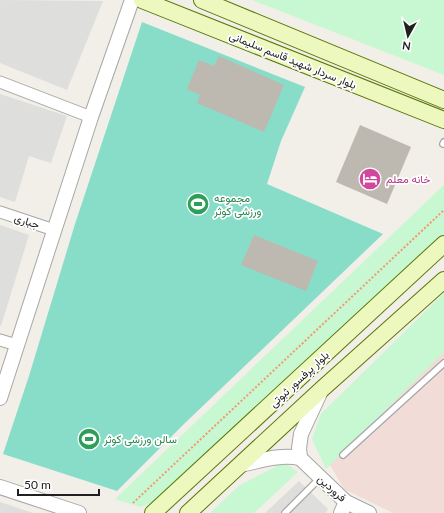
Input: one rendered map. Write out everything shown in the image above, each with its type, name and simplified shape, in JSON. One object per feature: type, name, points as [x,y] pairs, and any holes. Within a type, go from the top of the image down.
[{"type":"main road","name":"بلوار سردار شهید قاسم سلیمانی","points":[[142,0],[444,120]]},
{"type":"main road","name":"بلوار سردار شهید قاسم سلیمانی","points":[[202,0],[444,100]]},
{"type":"main road","name":"بلوار پرفسور ثبوتی","points":[[153,513],[444,244]]},
{"type":"main road","name":"بلوار پرفسور ثبوتی","points":[[188,513],[444,280]]},
{"type":"street","points":[[0,398],[91,118],[132,0]]},
{"type":"street","points":[[0,82],[91,118]]},
{"type":"street","name":"جباری","points":[[0,212],[54,230]]},
{"type":"street","points":[[0,340],[17,345]]},
{"type":"street","points":[[240,465],[275,457],[290,456],[300,458],[299,448],[301,434],[322,390]]},
{"type":"street","name":"فروردین","points":[[300,458],[321,478],[344,507],[369,513]]},
{"type":"street","points":[[0,487],[79,513]]},
{"type":"lane","points":[[343,455],[444,364]]},
{"type":"lane","points":[[285,513],[321,478]]},
{"type":"path","points":[[133,502],[444,210]]},
{"type":"shaded area","points":[[0,0],[103,1],[67,90],[0,63]]},
{"type":"shaded area","points":[[0,94],[67,116],[51,163],[29,156],[15,202],[0,197]]},
{"type":"shaded area","points":[[0,225],[29,235],[1,326],[0,326]]},
{"type":"shaded area","points":[[444,347],[444,513],[393,513],[344,489],[329,463]]},
{"type":"shaded area","points":[[299,481],[328,509],[326,513],[265,513]]},
{"type":"shaded area","points":[[0,502],[33,513],[0,513]]},
{"type":"green space","points":[[252,0],[444,0],[444,75]]},
{"type":"green space","name":"مجموعه ورزشی کوثر","points":[[142,22],[305,87],[281,141],[267,184],[383,234],[185,423],[117,491],[3,454],[29,376],[75,224]]},
{"type":"green space","points":[[444,185],[444,236],[158,501],[140,507],[115,499]]},
{"type":"green space","points":[[444,293],[444,352],[326,469],[312,439],[321,414]]},
{"type":"green space","points":[[282,461],[298,472],[254,513],[210,513],[240,485],[275,467]]},
{"type":"building","points":[[219,56],[284,85],[264,132],[197,103],[200,95],[187,89],[199,60],[214,66]]},
{"type":"building","points":[[360,125],[411,147],[387,204],[336,182]]},
{"type":"building","points":[[254,235],[318,261],[306,291],[241,265]]},
{"type":"place","name":"خانه معلم","points":[[370,179]]},
{"type":"place","name":"مجموعه ورزشی کوثر","points":[[198,204]]},
{"type":"place","name":"سالن ورزشی کوثر","points":[[89,439]]}]
